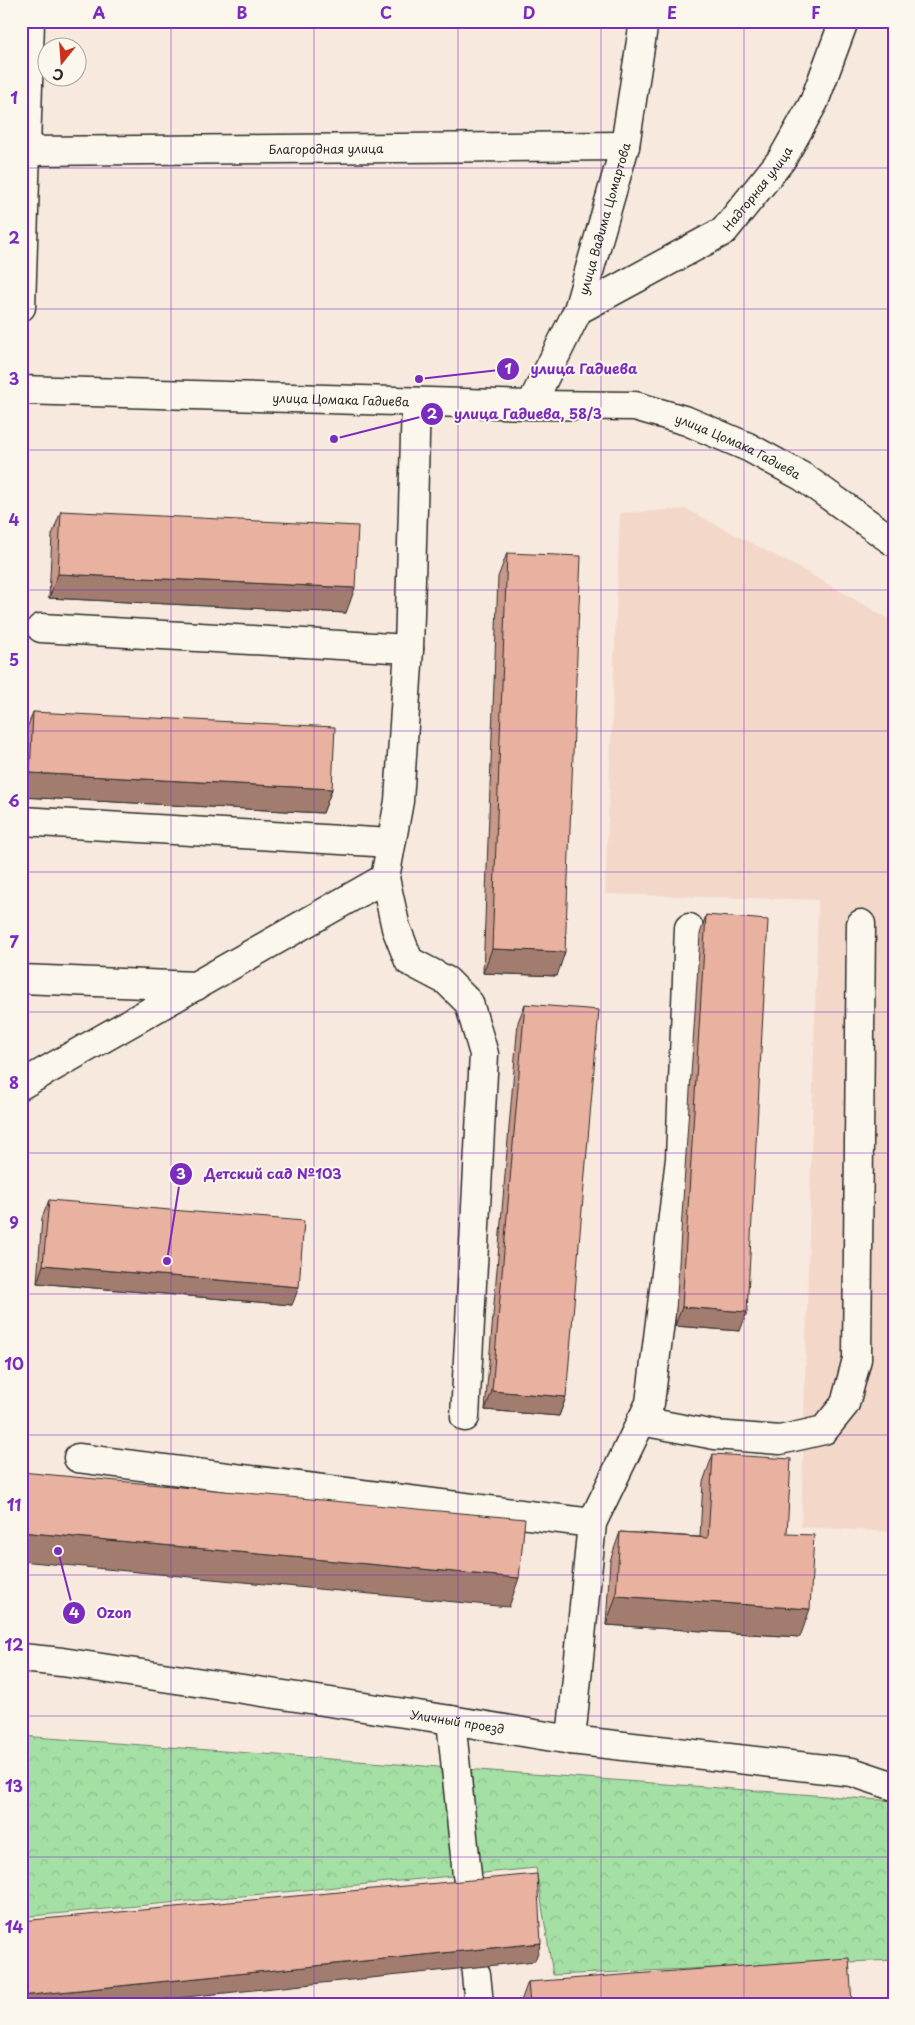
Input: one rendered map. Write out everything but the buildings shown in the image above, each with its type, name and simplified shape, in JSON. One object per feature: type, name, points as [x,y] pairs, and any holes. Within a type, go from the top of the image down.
[{"type":"street","points":[[21,307],[30,21]]},
{"type":"street","name":"улица Вадима Цомартова","points":[[531,405],[578,310],[625,146],[644,21]]},
{"type":"street","name":"Надгорная улица","points":[[578,310],[724,232],[782,159],[814,102],[844,21]]},
{"type":"street","name":"Благородная улица","points":[[27,152],[625,146]]},
{"type":"street","name":"улица Цомака Гадиева","points":[[21,390],[531,405],[635,406],[688,421],[748,447],[803,477],[894,542]]},
{"type":"street","points":[[416,402],[409,649],[399,801],[385,878],[396,928],[409,961],[447,981],[468,1003],[484,1054],[464,1417]]},
{"type":"street","points":[[40,628],[409,649]]},
{"type":"street","points":[[22,821],[391,843]]},
{"type":"street","points":[[21,1085],[385,878]]},
{"type":"street","points":[[641,1421],[715,1435],[780,1440],[824,1430],[845,1404],[857,1359],[861,924]]},
{"type":"street","points":[[571,1740],[592,1522],[650,1403],[680,1159],[689,928]]},
{"type":"street","points":[[21,979],[196,986]]},
{"type":"street","points":[[78,1458],[592,1522]]},
{"type":"street","name":"Уличный проезд","points":[[21,1658],[62,1662],[451,1720],[571,1740],[852,1772],[894,1786]]},
{"type":"street","points":[[21,1676],[62,1662]]},
{"type":"street","points":[[451,1720],[467,1875]]},
{"type":"street","points":[[476,1974],[479,2004]]},
{"type":"shaded area","points":[[686,509],[805,571],[894,622],[894,1532],[801,1527],[818,900],[605,894],[620,513]]},
{"type":"green space","points":[[21,1736],[894,1801],[894,1960],[553,1975],[536,1868],[21,1917]]},
{"type":"place","name":"улица Гадиева","points":[[419,379]]},
{"type":"place","name":"улица Гадиева, 58/3","points":[[334,439]]},
{"type":"place","name":"Детский сад №103","points":[[167,1261]]},
{"type":"place","name":"Ozon","points":[[58,1551]]}]
